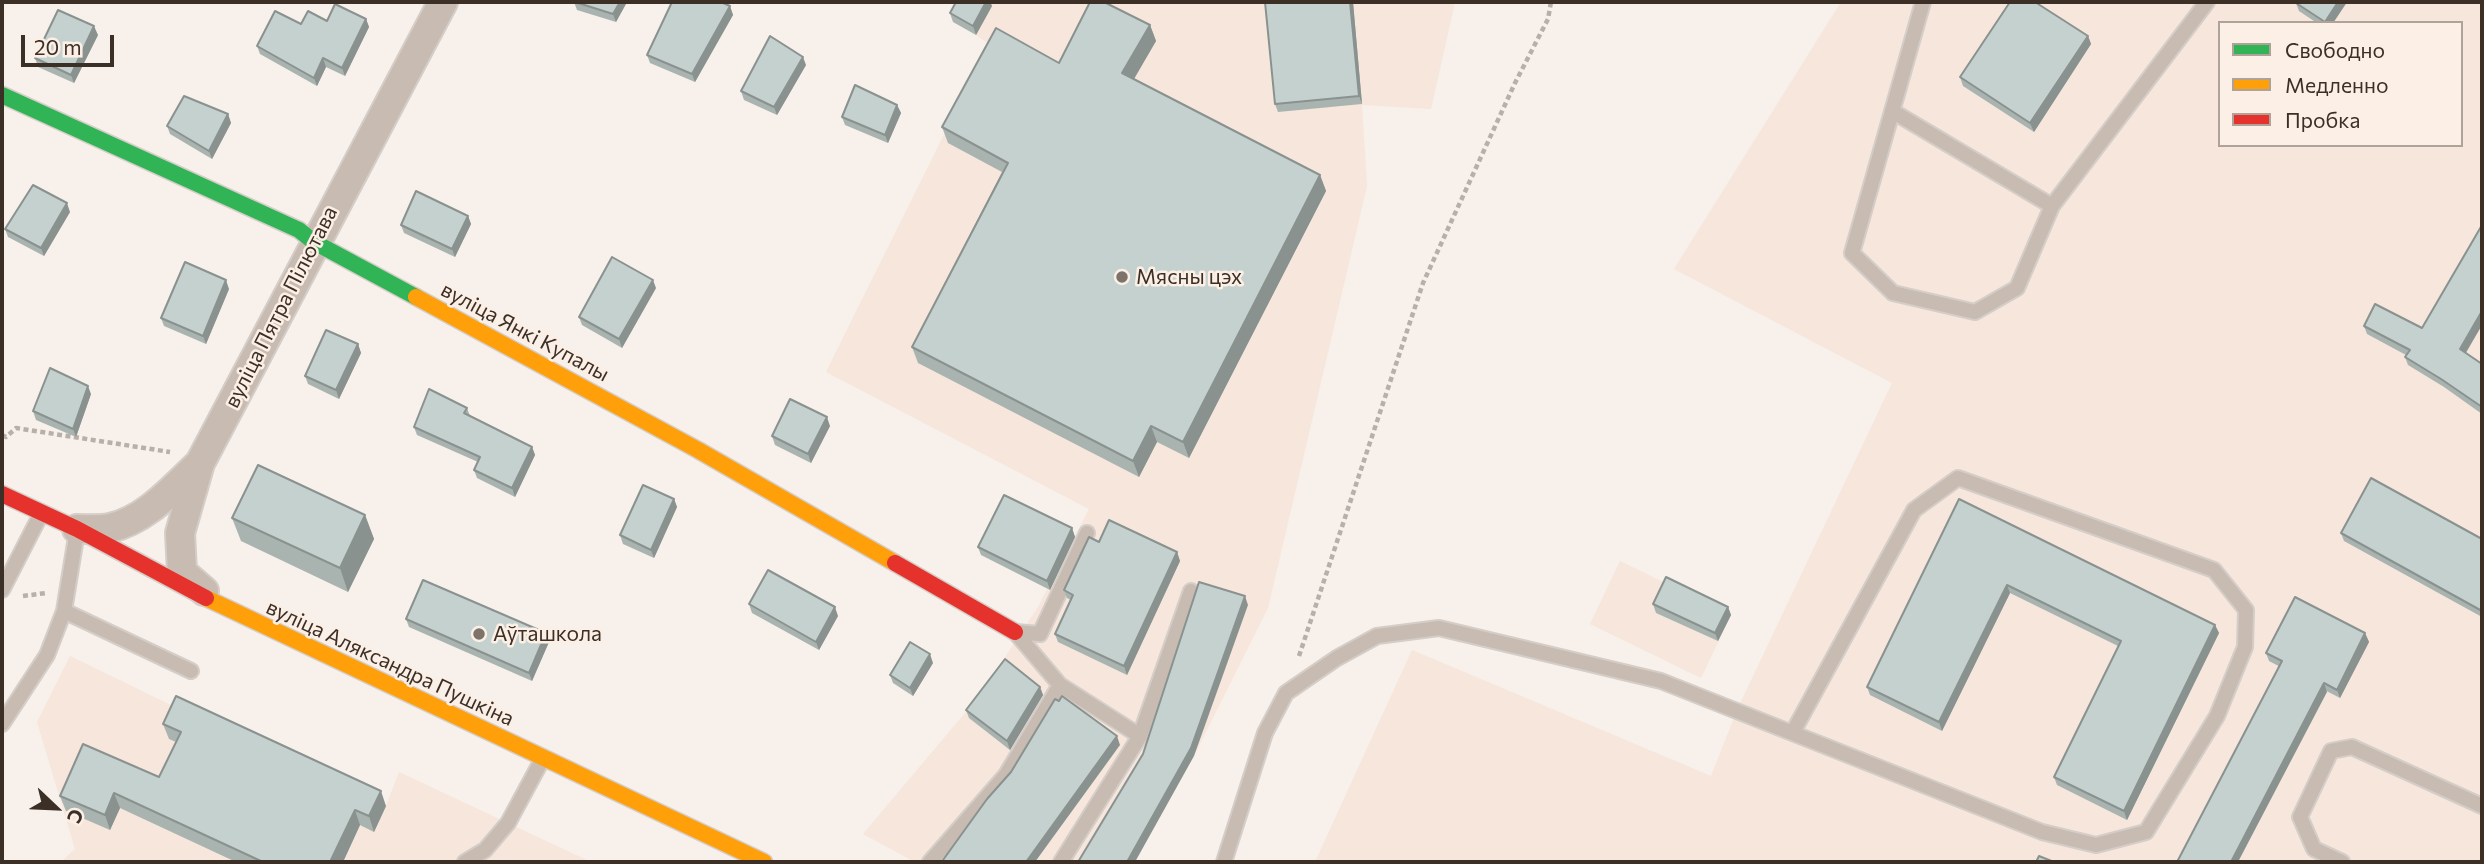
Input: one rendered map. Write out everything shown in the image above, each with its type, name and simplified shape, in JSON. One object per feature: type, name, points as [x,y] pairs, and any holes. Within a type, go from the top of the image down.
[{"type":"street","name":"вуліца Пятра Пілютава","points":[[225,608],[182,572],[180,533],[200,463],[314,242],[443,2]]},
{"type":"street","name":"вуліца Янкі Купалы","points":[[2,95],[299,230],[314,242],[698,450],[1015,632]]},
{"type":"street","points":[[78,529],[107,528],[126,523],[159,502],[200,463]]},
{"type":"street","name":"вуліца Аляксандра Пушкіна","points":[[2,494],[78,529],[225,608],[543,758],[736,856],[764,862]]},
{"type":"lane","points":[[1923,2],[1852,253],[1893,293],[1975,312],[2017,288],[2052,206],[2207,2]]},
{"type":"lane","points":[[1892,111],[2052,206]]},
{"type":"lane","points":[[1224,862],[1265,733],[1286,694],[1337,658],[1377,636],[1439,628],[1661,681],[2042,832],[2096,845],[2146,832],[2217,716],[2245,647],[2246,610],[2214,570],[1958,478],[1913,510],[1793,732]]},
{"type":"lane","points":[[8,593],[41,513]]},
{"type":"lane","points":[[2,724],[47,655],[64,611],[78,529]]},
{"type":"lane","points":[[1015,632],[1040,634],[1087,533]]},
{"type":"lane","points":[[1061,862],[1140,736],[1191,591]]},
{"type":"lane","points":[[64,611],[191,671]]},
{"type":"lane","points":[[1015,632],[1060,685],[1140,736]]},
{"type":"lane","points":[[930,862],[1006,775],[1060,685]]},
{"type":"lane","points":[[2342,862],[2314,849],[2300,817],[2330,751],[2352,747],[2482,806]]},
{"type":"lane","points":[[465,862],[485,850],[508,823],[543,758]]},
{"type":"path","points":[[1286,694],[1423,283],[1515,83],[1548,19],[1551,2]]},
{"type":"path","points":[[2,435],[6,437],[16,428],[172,452]]},
{"type":"path","points":[[8,593],[67,591]]},
{"type":"shaded area","points":[[984,2],[1455,2],[1431,109],[1362,105],[1367,186],[1268,608],[1194,756],[1135,862],[915,862],[863,834],[965,713],[996,671],[1038,607],[1089,509],[826,372],[989,44],[976,35],[991,6]]},
{"type":"shaded area","points":[[1841,2],[2482,2],[2482,862],[1315,862],[1412,650],[1711,776],[1737,710],[1892,383],[1674,269]]},
{"type":"shaded area","points":[[1620,561],[1731,615],[1701,678],[1590,624]]},
{"type":"shaded area","points":[[70,656],[386,806],[399,772],[591,862],[61,862],[75,849],[37,722]]},
{"type":"building","points":[[575,2],[620,2],[613,14]]},
{"type":"building","points":[[672,2],[721,2],[730,6],[692,74],[647,55]]},
{"type":"building","points":[[956,2],[986,2],[973,26],[950,13]]},
{"type":"building","name":"Мясны цэх","points":[[1090,2],[1104,2],[1150,25],[1122,73],[1320,175],[1183,442],[1151,426],[1133,461],[912,347],[1008,163],[942,127],[996,28],[1059,63]]},
{"type":"building","points":[[1265,2],[1350,2],[1359,96],[1275,104]]},
{"type":"building","points":[[2010,2],[2035,2],[2088,36],[2030,123],[1960,77]]},
{"type":"building","points":[[2297,2],[2338,2],[2326,21]]},
{"type":"building","points":[[335,4],[366,19],[342,68],[323,58],[314,78],[257,46],[275,11],[301,24],[308,11],[327,21]]},
{"type":"building","points":[[58,10],[94,26],[71,75],[35,58]]},
{"type":"building","points":[[770,36],[803,57],[774,107],[741,91]]},
{"type":"building","points":[[855,85],[897,105],[885,135],[842,117]]},
{"type":"building","points":[[184,96],[228,114],[209,151],[167,126]]},
{"type":"building","points":[[33,185],[67,203],[41,248],[5,229]]},
{"type":"building","points":[[416,191],[468,216],[452,249],[401,225]]},
{"type":"building","points":[[2482,225],[2482,311],[2460,349],[2482,364],[2482,407],[2405,357],[2410,350],[2364,326],[2375,304],[2422,328]]},
{"type":"building","points":[[612,257],[653,280],[619,339],[579,317]]},
{"type":"building","points":[[185,262],[226,280],[203,336],[161,318]]},
{"type":"building","points":[[326,330],[358,344],[336,390],[305,376]]},
{"type":"building","points":[[50,368],[88,386],[73,429],[33,411]]},
{"type":"building","points":[[429,389],[467,408],[464,413],[532,447],[512,488],[474,470],[480,457],[414,427]]},
{"type":"building","points":[[790,399],[827,417],[808,454],[772,436]]},
{"type":"building","points":[[258,465],[365,515],[340,568],[232,518]]},
{"type":"building","points":[[2371,478],[2482,539],[2482,611],[2341,533]]},
{"type":"building","points":[[643,485],[674,499],[651,550],[620,535]]},
{"type":"building","points":[[1004,495],[1072,528],[1047,581],[978,547]]},
{"type":"building","points":[[1959,499],[2215,625],[2124,811],[2054,777],[2121,641],[2007,585],[1939,722],[1867,687]]},
{"type":"building","points":[[1109,520],[1177,552],[1124,666],[1055,634],[1073,595],[1064,590],[1089,537],[1099,542]]},
{"type":"building","points":[[768,570],[835,607],[816,642],[749,604]]},
{"type":"building","points":[[1666,577],[1728,607],[1715,633],[1653,604]]},
{"type":"building","name":"Аўташкола","points":[[423,580],[546,633],[529,673],[406,619]]},
{"type":"building","points":[[1199,582],[1245,596],[1191,748],[1127,862],[1078,862],[1143,754]]},
{"type":"building","points":[[2295,597],[2365,633],[2337,690],[2324,683],[2231,862],[2177,862],[2282,661],[2266,653]]},
{"type":"building","points":[[910,642],[930,654],[910,688],[890,675]]},
{"type":"building","points":[[1005,659],[1040,687],[1007,741],[966,710]]},
{"type":"building","points":[[176,696],[381,791],[369,816],[355,810],[330,862],[263,862],[114,793],[105,815],[60,796],[83,744],[159,777],[181,732],[163,724]]},
{"type":"building","points":[[1062,696],[1117,736],[1026,862],[943,860],[987,799],[1011,772],[1055,699],[1059,701]]},
{"type":"building","points":[[2039,856],[2054,862],[2036,862]]},
{"type":"traffic: fast","points":[[2,95],[299,230],[314,242],[416,297]]},
{"type":"traffic: slow","points":[[416,297],[698,450],[895,563]]},
{"type":"traffic: slow","points":[[206,598],[764,862]]},
{"type":"traffic: jam","points":[[2,494],[77,529],[206,598]]},
{"type":"traffic: jam","points":[[895,563],[1015,632]]},
{"type":"place","name":"Мясны цэх","points":[[1122,277]]},
{"type":"place","name":"Аўташкола","points":[[479,634]]}]
